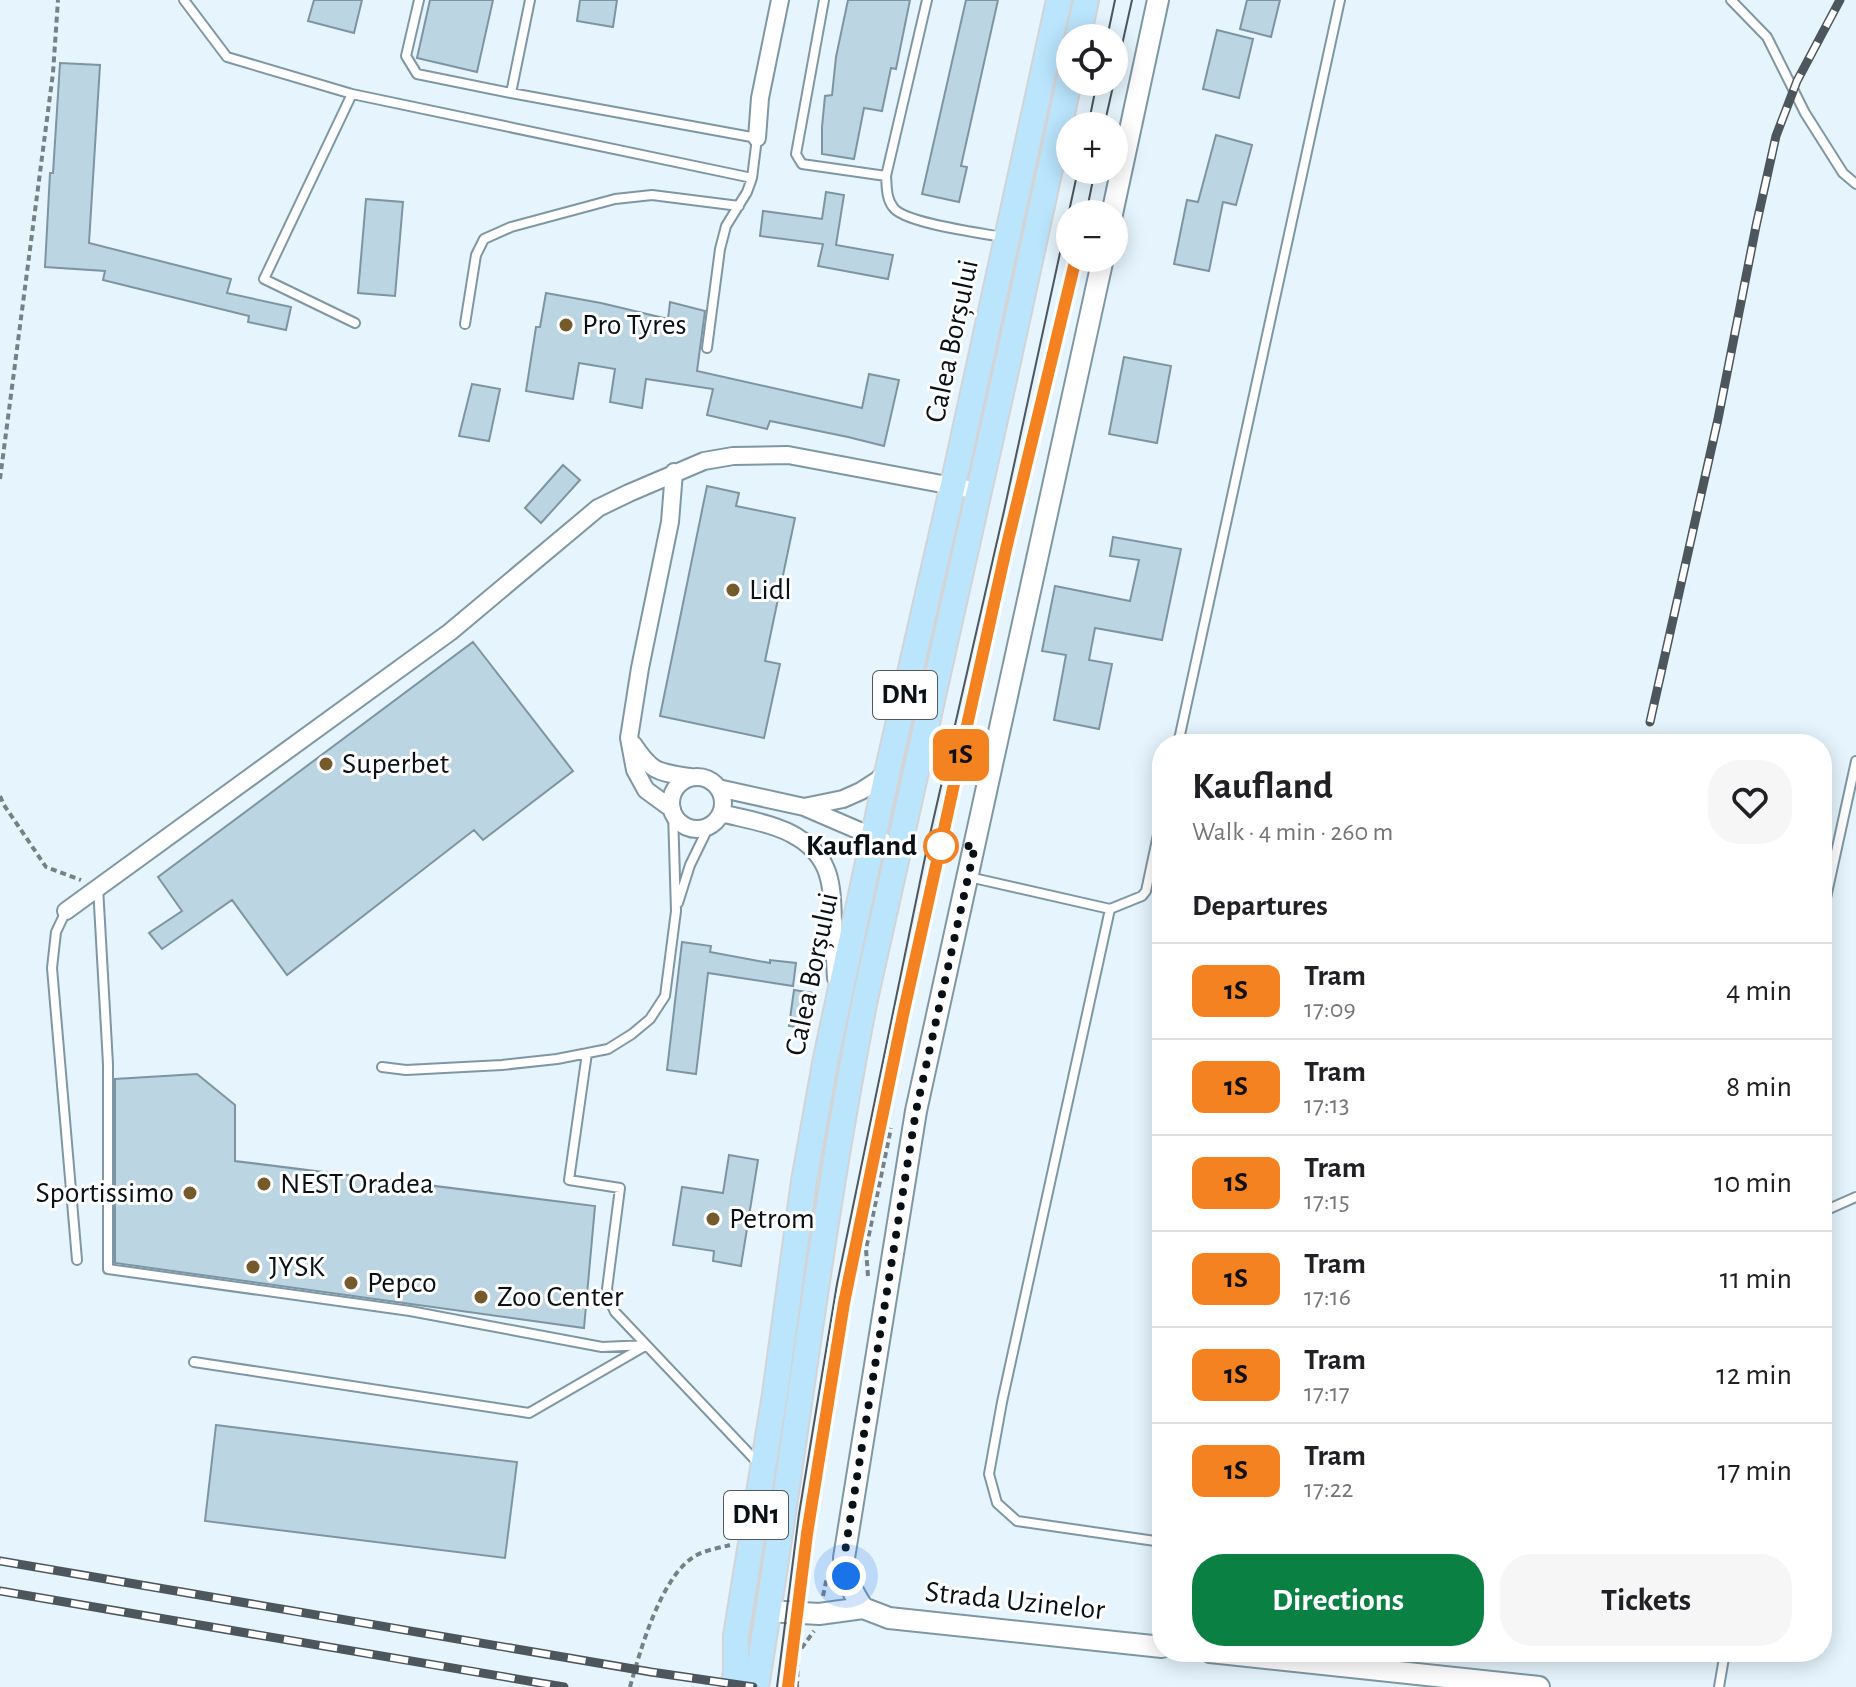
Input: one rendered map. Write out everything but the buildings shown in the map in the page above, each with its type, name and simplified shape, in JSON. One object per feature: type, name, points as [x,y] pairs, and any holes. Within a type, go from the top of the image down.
[{"type":"main road","name":"Calea Borșului","points":[[733,1687],[736,1636],[764,1469],[804,1181],[837,1008],[1059,0]]},
{"type":"main road","points":[[1081,24],[1086,0]]},
{"type":"main road","name":"Calea Borșului","points":[[756,1687],[816,1283],[865,999],[1066,96]]},
{"type":"main road","points":[[724,1687],[736,1636]]},
{"type":"street","points":[[757,138],[760,98],[780,0]]},
{"type":"street","points":[[1115,200],[1158,0]]},
{"type":"street","points":[[768,1611],[819,1614],[863,1608],[851,1591],[844,1558],[916,1111],[1100,272]]},
{"type":"street","points":[[66,911],[450,632],[598,508],[674,472],[704,461],[733,456],[788,455],[979,491]]},
{"type":"street","points":[[629,738],[645,762],[659,773],[706,778],[718,788],[723,804],[721,813],[709,826],[688,827],[646,790],[635,770],[629,738],[670,522],[674,472]]},
{"type":"street","points":[[804,807],[843,799],[861,791],[888,769]]},
{"type":"street","points":[[672,810],[672,795],[690,777]]},
{"type":"street","points":[[718,788],[804,807],[899,846]]},
{"type":"street","points":[[721,813],[796,836],[814,850],[824,864],[832,885],[837,1008]]},
{"type":"street","name":"Strada Uzinelor","points":[[863,1608],[889,1618],[1152,1646]]},
{"type":"street","points":[[1304,1662],[1539,1687]]},
{"type":"lane","points":[[184,0],[227,57],[352,94],[752,178]]},
{"type":"lane","points":[[419,0],[406,56],[417,74],[757,138],[752,178],[726,226],[720,249],[707,348]]},
{"type":"lane","points":[[511,93],[530,0]]},
{"type":"lane","points":[[824,0],[796,154],[802,164],[886,176]]},
{"type":"lane","points":[[927,0],[886,176],[888,197],[894,210],[910,219],[1007,238]]},
{"type":"lane","points":[[1180,734],[1340,0]]},
{"type":"lane","points":[[1731,0],[1767,37],[1805,113],[1843,173],[1856,184]]},
{"type":"lane","points":[[352,94],[264,279],[355,323]]},
{"type":"lane","points":[[465,324],[476,255],[484,239],[511,227],[615,199],[652,195],[739,206]]},
{"type":"lane","points":[[1832,870],[1856,761]]},
{"type":"lane","points":[[672,810],[676,911]]},
{"type":"lane","points":[[382,1067],[406,1070],[557,1059],[608,1049],[632,1034],[650,1019],[665,996],[676,911],[690,865],[709,826]]},
{"type":"lane","points":[[968,877],[1110,909],[1142,896],[1152,863]]},
{"type":"lane","points":[[98,887],[108,1064],[108,1269],[410,1311],[602,1347],[646,1345]]},
{"type":"lane","points":[[1110,909],[989,1474],[997,1503],[1017,1521],[1152,1541]]},
{"type":"lane","points":[[66,911],[56,932],[52,968],[77,1260]]},
{"type":"lane","points":[[587,1053],[569,1180],[620,1188],[607,1289],[610,1301],[615,1312],[764,1469]]},
{"type":"lane","points":[[1832,1208],[1856,1197]]},
{"type":"lane","points":[[194,1362],[529,1413],[646,1345]]},
{"type":"lane","points":[[1719,1687],[1723,1662]]},
{"type":"path","points":[[0,479],[53,73],[58,0]]},
{"type":"path","points":[[0,796],[46,867],[98,887]]},
{"type":"path","points":[[630,1687],[639,1651],[673,1577],[694,1556],[752,1539]]},
{"type":"path","points":[[797,1687],[798,1653],[814,1632],[819,1614]]},
{"type":"tram line","points":[[1110,24],[1115,0]]},
{"type":"tram line","points":[[1127,24],[1132,0]]},
{"type":"tram line","points":[[1091,112],[1094,96]]},
{"type":"tram line","points":[[1107,112],[1111,96]]},
{"type":"tram line","points":[[777,1687],[799,1514],[837,1284],[928,843],[1075,184]]},
{"type":"tram line","points":[[1089,200],[1092,184]]},
{"type":"tram line","points":[[1028,455],[1073,272]]},
{"type":"tram line","name":"1S","points":[[788,1687],[807,1534],[844,1303],[903,1015],[1006,549],[1073,272]]},
{"type":"tram line","points":[[911,978],[974,693]]},
{"type":"railway","points":[[1650,722],[1718,419],[1776,136],[1797,81],[1840,0]]},
{"type":"railway","points":[[0,1561],[753,1687]]},
{"type":"railway","points":[[0,1591],[564,1687]]},
{"type":"place","name":"Pro Tyres","points":[[566,325]]},
{"type":"place","name":"Lidl","points":[[733,590]]},
{"type":"place","name":"Superbet","points":[[326,764]]},
{"type":"place","name":"Kaufland","points":[[941,846]]},
{"type":"place","name":"NEST Oradea","points":[[264,1184]]},
{"type":"place","name":"Sportissimo","points":[[190,1193]]},
{"type":"place","name":"Petrom","points":[[713,1219]]},
{"type":"place","name":"JYSK","points":[[253,1267]]},
{"type":"place","name":"Pepco","points":[[351,1283]]},
{"type":"place","name":"Zoo Center","points":[[481,1297]]},
{"type":"route","points":[[846,1576],[844,1558],[916,1111],[975,846],[941,846]]}]
